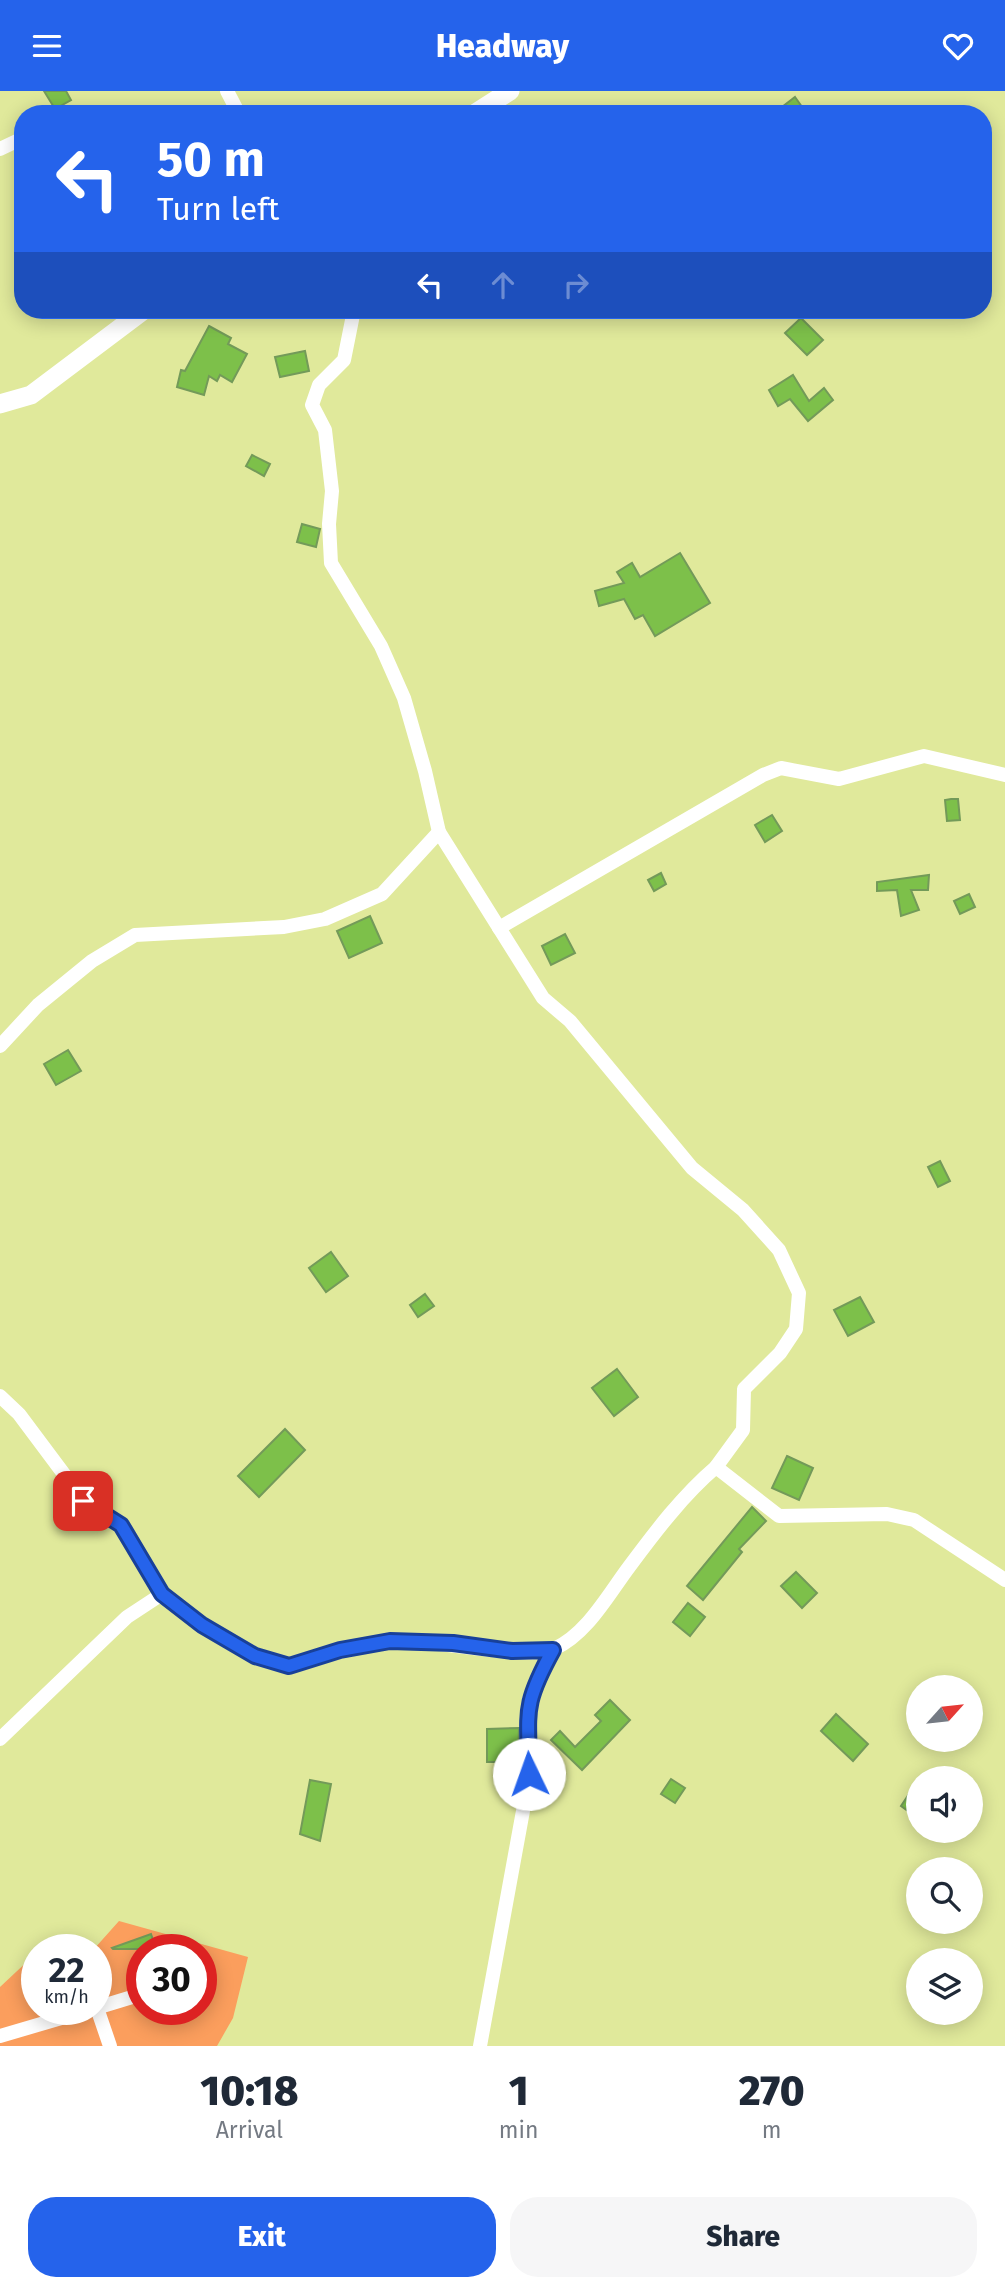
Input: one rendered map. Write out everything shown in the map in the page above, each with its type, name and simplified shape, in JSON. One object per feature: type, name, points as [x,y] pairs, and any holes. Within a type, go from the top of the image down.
[{"type":"street","points":[[488,105],[510,91]]},
{"type":"street","points":[[0,404],[30,395],[132,319]]},
{"type":"street","points":[[352,319],[344,359],[319,385],[312,405],[325,430],[332,491],[328,524],[331,563],[381,646],[404,698],[439,832],[543,998],[570,1021],[692,1168],[743,1210],[779,1250],[799,1293],[796,1329],[780,1353],[744,1388],[743,1430],[716,1467],[699,1481],[640,1552],[586,1625],[553,1650],[529,1700],[527,1789],[480,2046]]},
{"type":"street","points":[[499,928],[763,775],[781,768],[839,779],[924,756],[1005,775]]},
{"type":"street","points":[[0,1046],[38,1005],[92,961],[135,935],[284,927],[325,919],[382,894],[439,832]]},
{"type":"street","points":[[0,1396],[19,1414],[83,1501],[121,1525],[162,1594],[202,1625],[255,1656],[289,1666],[340,1650],[390,1641],[453,1643],[512,1651],[553,1650]]},
{"type":"street","points":[[716,1467],[779,1516],[887,1514],[914,1520],[1005,1580]]},
{"type":"street","points":[[0,1739],[127,1617],[162,1594]]},
{"type":"street","points":[[0,2036],[37,2025]]},
{"type":"street","points":[[102,2025],[110,2046]]},
{"type":"shaded area","points":[[119,1921],[166,1934],[126,1934],[126,2025],[217,2025],[217,1948],[248,1957],[233,2018],[217,2046],[0,2046],[0,1987],[21,1967],[21,2025],[112,2025],[112,1934],[107,1934]]},
{"type":"building","points":[[44,91],[66,91],[71,100],[62,105],[53,105]]},
{"type":"building","points":[[795,97],[801,105],[785,105]]},
{"type":"building","points":[[802,319],[823,340],[807,355],[785,333]]},
{"type":"building","points":[[209,326],[231,338],[228,344],[247,354],[232,382],[220,375],[217,381],[209,376],[204,395],[177,387],[181,370],[185,371]]},
{"type":"building","points":[[305,351],[309,371],[280,377],[275,357]]},
{"type":"building","points":[[793,375],[809,401],[824,388],[833,400],[808,421],[790,399],[778,406],[769,390]]},
{"type":"building","points":[[252,455],[270,464],[264,476],[246,466]]},
{"type":"building","points":[[302,524],[320,529],[316,547],[297,542]]},
{"type":"building","points":[[680,553],[710,603],[655,636],[643,615],[635,619],[624,599],[599,606],[595,591],[624,583],[617,572],[632,563],[640,577]]},
{"type":"building","points":[[958,799],[960,820],[947,821],[945,800]]},
{"type":"building","points":[[772,815],[782,831],[765,842],[755,825]]},
{"type":"building","points":[[661,873],[666,884],[654,891],[648,880]]},
{"type":"building","points":[[929,875],[928,890],[911,890],[919,910],[901,916],[897,890],[877,891],[877,882]]},
{"type":"building","points":[[969,894],[975,907],[960,914],[954,901]]},
{"type":"building","points":[[370,916],[382,943],[349,958],[337,931]]},
{"type":"building","points":[[565,934],[575,953],[551,965],[542,946]]},
{"type":"building","points":[[68,1050],[81,1071],[56,1085],[44,1064]]},
{"type":"building","points":[[940,1161],[950,1181],[938,1187],[928,1167]]},
{"type":"building","points":[[331,1252],[348,1276],[326,1292],[309,1268]]},
{"type":"building","points":[[425,1294],[434,1306],[418,1317],[410,1305]]},
{"type":"building","points":[[860,1297],[874,1322],[848,1336],[834,1310]]},
{"type":"building","points":[[617,1369],[638,1397],[614,1416],[592,1388]]},
{"type":"building","points":[[285,1429],[305,1450],[259,1497],[238,1476]]},
{"type":"building","points":[[787,1456],[813,1468],[799,1500],[772,1488]]},
{"type":"building","points":[[752,1507],[766,1521],[739,1549],[742,1552],[703,1600],[687,1586]]},
{"type":"building","points":[[796,1572],[817,1593],[802,1608],[781,1586]]},
{"type":"building","points":[[688,1603],[705,1617],[690,1636],[673,1622]]},
{"type":"building","points":[[610,1700],[630,1720],[582,1770],[551,1740],[560,1731],[575,1747],[601,1721],[595,1715]]},
{"type":"building","points":[[836,1714],[868,1744],[853,1761],[821,1731]]},
{"type":"building","points":[[519,1728],[518,1762],[487,1762],[487,1729]]},
{"type":"building","points":[[671,1779],[685,1788],[675,1803],[661,1794]]},
{"type":"building","points":[[310,1780],[331,1784],[320,1841],[300,1834]]},
{"type":"building","points":[[126,1943],[126,1949],[112,1948]]},
{"type":"route","points":[[83,1501],[121,1525],[162,1594],[202,1625],[255,1656],[289,1666],[340,1650],[390,1641],[453,1643],[512,1651],[553,1650],[532,1688],[526,1713],[529,1774]]}]
